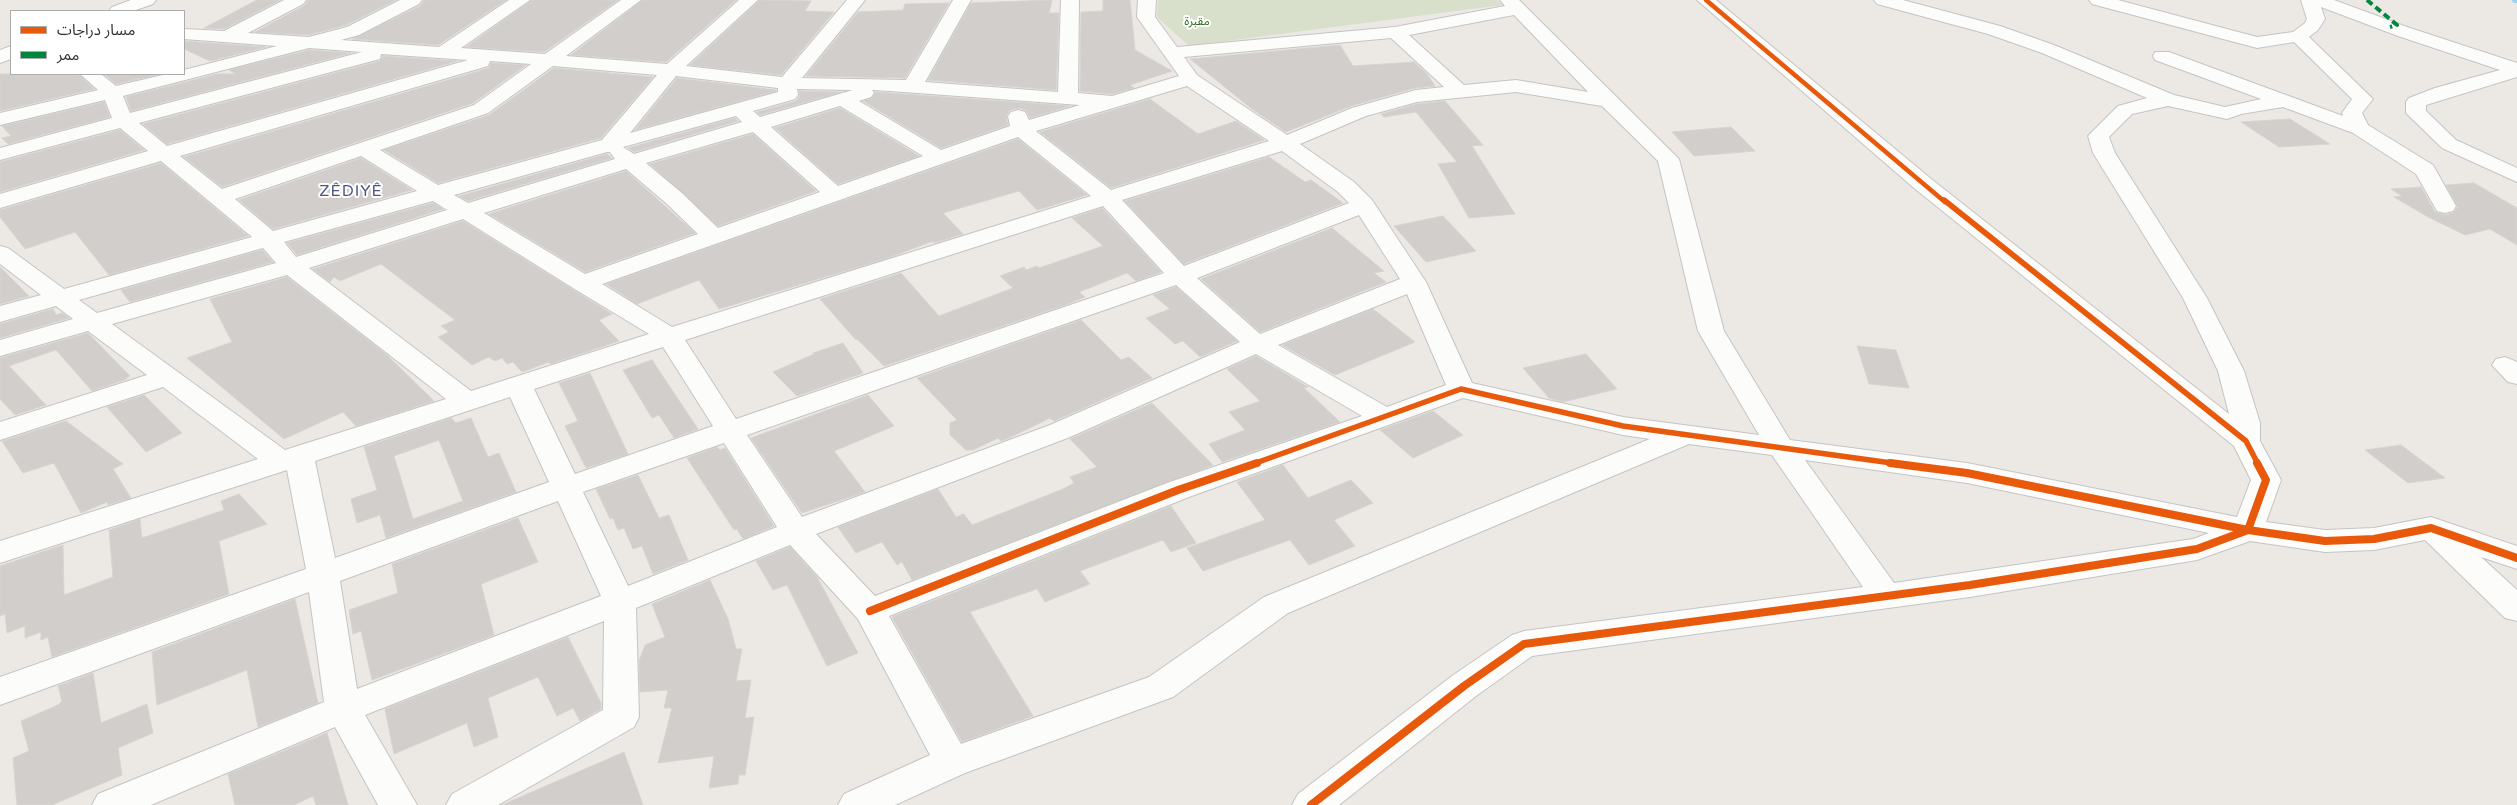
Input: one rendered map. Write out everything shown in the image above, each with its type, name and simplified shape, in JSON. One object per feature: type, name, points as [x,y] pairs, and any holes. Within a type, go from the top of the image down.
[{"type":"street","points":[[121,10],[147,0]]},
{"type":"street","points":[[226,37],[297,0]]},
{"type":"street","points":[[185,74],[353,31],[413,0]]},
{"type":"street","points":[[442,53],[521,0]]},
{"type":"street","points":[[217,198],[481,109],[632,0]]},
{"type":"street","points":[[608,146],[671,70],[748,0]]},
{"type":"street","points":[[0,314],[788,95],[787,82],[856,0]]},
{"type":"street","points":[[0,348],[291,266],[631,161],[756,126],[842,99],[901,86],[962,0]]},
{"type":"street","points":[[1068,98],[1070,0]]},
{"type":"street","points":[[1147,0],[1146,17],[1190,79],[1346,187],[1364,205],[1414,282],[1461,389]]},
{"type":"street","points":[[1311,805],[1464,686],[1524,644],[1886,596],[2197,549],[2248,530],[2266,480],[2246,441],[1922,183],[1706,0]]},
{"type":"street","points":[[1883,0],[1994,30],[2048,49],[2168,100],[2227,113],[2236,109],[2286,101]]},
{"type":"street","points":[[2098,0],[2164,20],[2257,43],[2298,36],[2312,26],[2316,19],[2310,0]]},
{"type":"street","points":[[2318,0],[2404,32],[2517,70]]},
{"type":"street","points":[[1171,53],[1395,32],[1514,5],[1668,159],[1712,331],[1781,448],[1886,596]]},
{"type":"street","points":[[1395,32],[1460,92]]},
{"type":"street","points":[[185,34],[548,60],[787,82],[901,86],[1117,102]]},
{"type":"street","points":[[2298,36],[2363,99],[2352,113],[2360,128]]},
{"type":"street","points":[[0,154],[395,49]]},
{"type":"street","points":[[2162,56],[2360,128],[2425,170],[2445,206]]},
{"type":"street","points":[[0,201],[500,57]]},
{"type":"street","points":[[2517,70],[2442,92],[2416,102],[2416,114],[2449,144],[2517,176]]},
{"type":"street","points":[[90,75],[111,92],[123,121],[217,198],[245,218],[270,240],[291,266],[468,402]]},
{"type":"street","points":[[0,119],[179,75]]},
{"type":"street","points":[[582,284],[1021,129],[1190,79]]},
{"type":"street","points":[[0,552],[938,250],[1109,199],[1285,143],[1360,112],[1416,96],[1516,86],[1608,101]]},
{"type":"street","points":[[1012,94],[1021,129],[1109,199],[1180,276],[1257,344],[1385,418]]},
{"type":"street","points":[[842,99],[940,158]]},
{"type":"street","points":[[2168,100],[2125,110],[2098,136],[2104,153],[2194,298],[2231,371],[2246,423],[2246,441]]},
{"type":"street","points":[[740,109],[756,126],[836,195]]},
{"type":"street","points":[[608,146],[631,161],[675,199],[714,237]]},
{"type":"street","points":[[362,148],[434,194],[468,212],[669,336],[794,531],[870,611],[952,762]]},
{"type":"street","points":[[0,691],[566,487],[730,433],[1180,276],[1364,205]]},
{"type":"street","points":[[0,253],[167,377],[290,458],[323,575],[343,709],[398,805]]},
{"type":"street","points":[[111,805],[343,709],[620,602],[794,531],[1060,431],[1257,344],[1414,282]]},
{"type":"street","points":[[0,431],[167,377]]},
{"type":"street","points":[[465,805],[621,717],[620,602],[518,384]]},
{"type":"street","points":[[870,611],[1178,490],[1385,418],[1461,389],[1623,426],[1967,473],[2248,530],[2325,541],[2374,539],[2431,528],[2517,558]]},
{"type":"street","points":[[857,805],[952,762],[1161,686],[1276,605],[1686,435]]},
{"type":"street","points":[[2431,528],[2517,609]]},
{"type":"green space","name":"مقبرة","points":[[1158,0],[1497,0],[1502,5],[1189,46],[1157,17]]},
{"type":"building","points":[[257,0],[280,0],[224,29],[204,28]]},
{"type":"building","points":[[308,0],[396,0],[346,25],[309,35],[255,32],[304,6]]},
{"type":"building","points":[[424,0],[506,0],[438,45],[352,39],[420,6]]},
{"type":"building","points":[[532,0],[618,0],[544,52],[466,47]]},
{"type":"building","points":[[643,0],[736,0],[666,62],[571,55]]},
{"type":"building","points":[[760,0],[811,1],[805,11],[834,12],[781,75],[690,65]]},
{"type":"building","points":[[1052,0],[1049,13],[1059,13],[1056,90],[928,80],[971,3]]},
{"type":"building","points":[[1103,0],[1130,0],[1135,50],[1172,71],[1130,85],[1134,88],[1112,94],[1080,91],[1081,12],[1103,11]]},
{"type":"building","points":[[949,3],[905,78],[806,76],[858,12],[903,10],[905,4]]},
{"type":"building","points":[[185,41],[266,47],[210,61],[185,49]]},
{"type":"building","points":[[1340,45],[1353,66],[1414,62],[1427,74],[1435,86],[1415,88],[1351,106],[1286,132],[1252,109],[1190,59]]},
{"type":"building","points":[[309,50],[351,53],[131,111],[126,97],[217,74],[236,74],[229,70]]},
{"type":"building","points":[[383,56],[457,61],[167,144],[143,124],[380,61]]},
{"type":"building","points":[[491,63],[526,65],[473,103],[222,187],[184,157],[489,68]]},
{"type":"building","points":[[554,68],[653,77],[601,138],[438,183],[384,150],[489,115]]},
{"type":"building","points":[[0,74],[79,75],[94,89],[0,111]]},
{"type":"building","points":[[105,75],[156,75],[116,84]]},
{"type":"building","points":[[677,78],[776,90],[776,91],[635,130]]},
{"type":"building","points":[[799,91],[841,92],[760,115],[757,112],[796,101],[800,96]]},
{"type":"building","points":[[876,92],[1070,106],[1030,118],[1026,110],[1019,108],[1010,110],[1006,116],[1008,125],[941,148],[863,101],[872,98]]},
{"type":"building","points":[[1150,99],[1198,134],[1236,121],[1264,140],[1111,188],[1040,132]]},
{"type":"building","points":[[1445,101],[1483,145],[1472,146],[1515,214],[1469,218],[1438,164],[1457,162],[1416,112],[1384,117],[1381,114],[1417,104]]},
{"type":"building","points":[[104,102],[110,117],[8,144],[2,138],[11,136],[2,126]]},
{"type":"building","points":[[840,108],[919,156],[838,184],[775,128]]},
{"type":"building","points":[[735,118],[738,121],[634,152],[628,148]]},
{"type":"building","points":[[2290,119],[2330,144],[2279,147],[2241,122]]},
{"type":"building","points":[[1731,127],[1755,151],[1694,156],[1672,132]]},
{"type":"building","points":[[120,130],[144,150],[0,192],[0,162]]},
{"type":"building","points":[[753,134],[816,191],[718,226],[650,164]]},
{"type":"building","points":[[1018,139],[1087,195],[1037,210],[1019,191],[943,213],[963,234],[934,243],[933,241],[888,258],[719,309],[699,280],[637,304],[606,284]]},
{"type":"building","points":[[607,154],[612,158],[468,201],[459,196]]},
{"type":"building","points":[[1269,157],[1305,182],[1311,180],[1343,203],[1184,264],[1125,201]]},
{"type":"building","points":[[361,158],[412,190],[273,229],[239,200]]},
{"type":"building","points":[[161,163],[248,236],[109,275],[75,232],[25,249],[0,217],[0,210]]},
{"type":"building","points":[[626,171],[695,233],[585,272],[489,214]]},
{"type":"building","points":[[2474,183],[2517,208],[2517,245],[2490,229],[2465,235],[2428,217],[2394,197],[2402,196],[2391,189],[2421,187],[2435,212],[2445,215],[2453,213],[2458,207],[2446,185]]},
{"type":"building","points":[[433,203],[443,209],[297,255],[287,243]]},
{"type":"building","points":[[1102,208],[1161,272],[1136,281],[1127,273],[1079,292],[1085,297],[1065,305],[884,366],[856,340],[820,299],[901,273],[939,316],[1013,288],[1000,276],[1024,267],[1026,270],[1037,266],[1039,268],[1103,246],[1072,218]]},
{"type":"building","points":[[1443,216],[1476,251],[1426,262],[1394,226]]},
{"type":"building","points":[[463,221],[612,314],[599,320],[619,341],[522,372],[513,362],[507,364],[502,358],[495,361],[489,357],[472,365],[438,337],[449,332],[441,326],[455,320],[381,264],[340,281],[334,277],[330,282],[313,269]]},
{"type":"building","points":[[1332,228],[1384,271],[1374,273],[1386,282],[1260,332],[1201,279]]},
{"type":"building","points":[[262,250],[273,262],[130,302],[121,290]]},
{"type":"building","points":[[0,267],[29,296],[0,304]]},
{"type":"building","points":[[287,277],[387,355],[434,401],[356,426],[343,412],[284,439],[187,358],[232,342],[210,299]]},
{"type":"building","points":[[1176,287],[1237,341],[1200,357],[1183,341],[1175,344],[1146,318],[1170,309],[1153,295]]},
{"type":"building","points":[[53,309],[56,315],[62,313],[69,318],[0,338],[0,324]]},
{"type":"building","points":[[1373,309],[1415,342],[1335,375],[1282,345]]},
{"type":"building","points":[[1081,320],[1121,360],[1129,357],[1152,378],[1054,421],[1050,418],[1009,438],[1001,441],[998,438],[973,450],[966,450],[950,435],[950,423],[957,420],[917,378]]},
{"type":"building","points":[[88,333],[130,376],[127,379],[92,391],[56,350],[9,366],[46,405],[15,415],[0,399],[0,358]]},
{"type":"building","points":[[843,343],[863,373],[797,396],[773,372],[813,353]]},
{"type":"building","points":[[1857,346],[1896,350],[1909,388],[1869,384]]},
{"type":"building","points":[[1586,354],[1617,389],[1563,402],[1549,398],[1523,368]]},
{"type":"building","points":[[1256,356],[1308,387],[1304,388],[1340,422],[1222,462],[1209,444],[1245,430],[1229,412],[1260,401],[1227,369]]},
{"type":"building","points":[[652,360],[698,429],[674,438],[659,415],[652,418],[623,370]]},
{"type":"building","points":[[590,373],[628,454],[586,468],[565,426],[578,421],[559,383]]},
{"type":"building","points":[[144,395],[182,433],[146,452],[107,407]]},
{"type":"building","points":[[868,395],[894,426],[834,451],[865,492],[802,513],[751,438]]},
{"type":"building","points":[[1152,403],[1213,465],[912,580],[902,562],[897,565],[882,542],[856,553],[838,527],[938,489],[956,517],[964,514],[972,525],[1074,483],[1070,477],[1097,467],[1070,439]]},
{"type":"building","points":[[1433,411],[1463,435],[1413,458],[1380,430]]},
{"type":"building","points":[[451,418],[456,423],[471,418],[488,457],[499,453],[516,492],[386,538],[380,515],[357,523],[351,499],[377,490],[364,447]],"holes":[[[439,440],[463,501],[413,519],[394,456]]]},
{"type":"building","points":[[66,421],[123,464],[113,469],[131,498],[108,505],[107,502],[81,513],[54,463],[23,473],[2,441]]},
{"type":"building","points":[[2401,445],[2445,478],[2408,483],[2365,450]]},
{"type":"building","points":[[717,447],[720,450],[725,448],[774,526],[743,539],[737,529],[734,530],[687,458]]},
{"type":"building","points":[[1283,465],[1308,498],[1351,480],[1373,503],[1334,520],[1355,546],[1309,565],[1290,540],[1203,571],[1187,548],[1265,520],[1237,482]]},
{"type":"building","points":[[638,475],[659,518],[669,515],[688,560],[653,574],[642,546],[633,549],[624,528],[618,530],[613,518],[610,519],[596,489]]},
{"type":"building","points":[[239,494],[267,524],[219,541],[229,594],[52,657],[48,637],[41,640],[41,632],[25,638],[25,626],[7,633],[5,614],[0,616],[0,566],[63,545],[64,595],[113,577],[109,530],[140,519],[142,538],[224,510],[221,501]]},
{"type":"building","points":[[1171,506],[1196,543],[1171,552],[1163,540],[1080,571],[1090,584],[1045,602],[1037,589],[970,612],[1033,716],[962,742],[892,617]]},
{"type":"building","points":[[518,518],[538,562],[481,584],[494,635],[372,680],[361,631],[353,634],[349,610],[398,593],[392,564]]},
{"type":"building","points":[[790,547],[817,577],[858,653],[827,666],[787,585],[773,590],[756,561]]},
{"type":"building","points":[[710,580],[728,619],[736,649],[742,649],[736,681],[751,680],[745,718],[754,717],[745,775],[739,775],[738,784],[709,788],[714,756],[658,763],[672,708],[664,708],[668,690],[640,692],[639,661],[645,645],[665,637],[652,604]]},
{"type":"building","points":[[295,599],[318,703],[258,727],[247,670],[157,705],[152,652]]},
{"type":"building","points":[[568,637],[601,703],[601,709],[580,721],[573,708],[557,716],[538,677],[488,698],[498,737],[474,747],[467,723],[394,754],[385,709]]},
{"type":"building","points":[[93,673],[101,723],[147,704],[153,733],[118,748],[122,775],[52,805],[17,805],[13,758],[29,751],[21,721],[58,705],[62,701],[58,686]]},
{"type":"building","points":[[327,733],[348,805],[316,805],[313,796],[294,805],[235,805],[228,774]]},
{"type":"building","points":[[624,752],[643,805],[502,805]]},
{"type":"marked path","points":[[2367,0],[2397,25],[2390,27]]},
{"type":"cycle path","points":[[1311,805],[1464,686],[1524,644],[1970,585],[2197,549],[2248,530],[2266,480],[2246,441],[1922,183],[1706,0]]},
{"type":"cycle path","points":[[870,611],[1178,490],[1385,418],[1461,389],[1623,426],[1967,473],[2248,530],[2325,541],[2374,539],[2431,528],[2517,558]]},
{"type":"district","name":"ZÊDIYÊ","points":[[351,192]]}]
